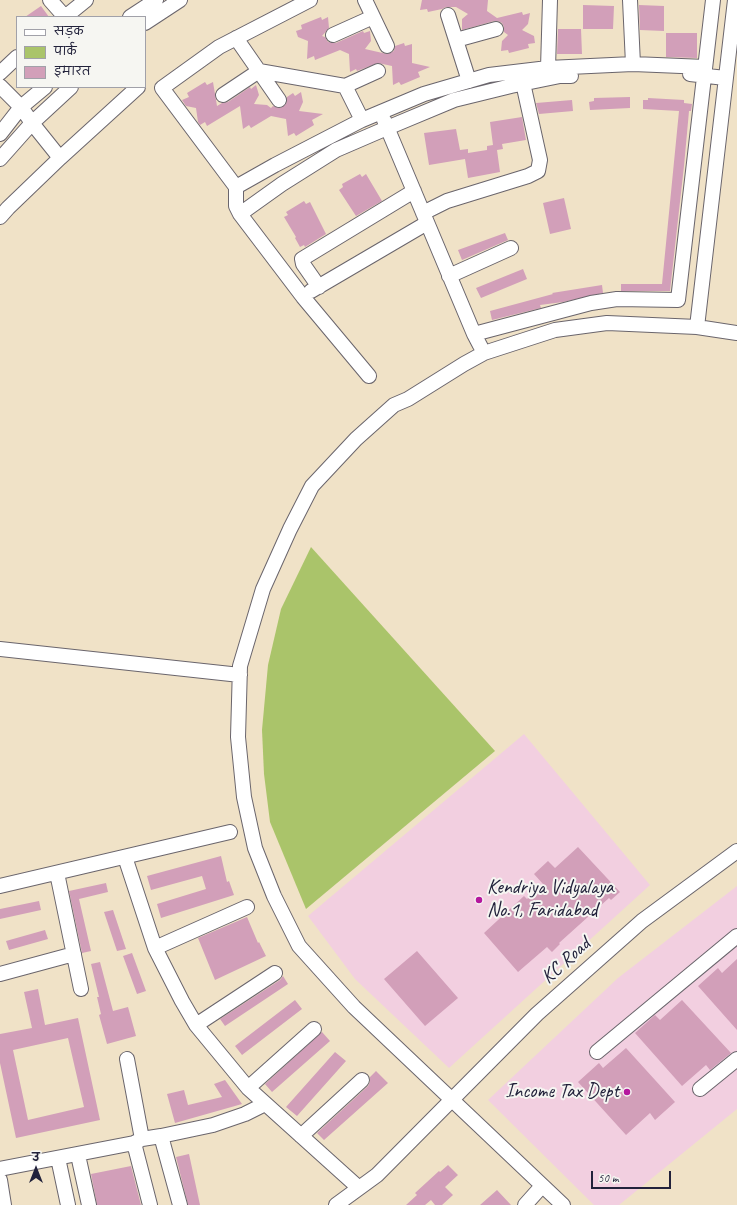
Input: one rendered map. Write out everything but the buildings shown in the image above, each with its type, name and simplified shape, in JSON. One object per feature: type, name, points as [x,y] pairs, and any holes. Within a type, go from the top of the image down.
[{"type":"street","points":[[50,0],[64,16]]},
{"type":"street","points":[[66,16],[86,0]]},
{"type":"street","points":[[132,16],[156,0]]},
{"type":"street","points":[[146,22],[180,0]]},
{"type":"street","points":[[310,0],[219,47],[162,88],[236,188],[236,206],[240,214],[302,297],[369,376]]},
{"type":"street","points":[[365,0],[387,46]]},
{"type":"street","points":[[548,68],[550,0]]},
{"type":"street","points":[[630,0],[633,64]]},
{"type":"street","points":[[474,334],[591,303],[617,300],[678,300],[714,0]]},
{"type":"street","points":[[697,327],[725,78],[735,15],[735,0]]},
{"type":"street","points":[[448,15],[469,81]]},
{"type":"street","points":[[333,35],[373,17]]},
{"type":"street","points":[[456,40],[496,29]]},
{"type":"street","points":[[236,38],[279,100]]},
{"type":"street","points":[[0,73],[16,58]]},
{"type":"street","points":[[236,188],[275,165],[362,120],[424,94],[490,75],[548,68],[633,64],[705,71],[725,78]]},
{"type":"street","points":[[223,95],[259,71],[346,86],[378,71]]},
{"type":"street","points":[[240,214],[282,184],[336,150],[454,100],[560,76],[705,71]]},
{"type":"street","points":[[302,297],[425,218],[447,201],[528,176],[538,171],[540,160],[524,83]]},
{"type":"street","points":[[0,86],[21,107],[60,158]]},
{"type":"street","points":[[346,86],[362,120]]},
{"type":"street","points":[[0,134],[21,107],[44,88]]},
{"type":"street","points":[[0,160],[32,123],[71,88]]},
{"type":"street","points":[[0,218],[8,208],[60,158],[137,88]]},
{"type":"street","points":[[381,112],[474,334],[484,353]]},
{"type":"street","points":[[319,287],[303,264],[302,259],[414,191]]},
{"type":"street","points":[[450,276],[512,248]]},
{"type":"street","points":[[563,1205],[453,1099],[354,1007],[299,946],[274,896],[255,848],[247,812],[238,737],[240,666],[263,589],[290,529],[312,486],[356,439],[394,405],[408,399],[484,353],[555,330],[607,323],[697,327],[737,333]]},
{"type":"street","points":[[0,649],[240,675]]},
{"type":"street","points":[[0,886],[230,832]]},
{"type":"street","name":"KC Road","points":[[336,1205],[377,1175],[537,1014],[642,921],[737,852]]},
{"type":"street","points":[[125,857],[155,948],[196,1025],[248,1088],[359,1188]]},
{"type":"street","points":[[57,873],[81,989]]},
{"type":"street","points":[[155,948],[247,907]]},
{"type":"street","points":[[597,1052],[737,936]]},
{"type":"street","points":[[0,974],[74,954]]},
{"type":"street","points":[[196,1025],[275,973]]},
{"type":"street","points":[[248,1088],[314,1029]]},
{"type":"street","points":[[127,1058],[138,1141],[150,1205]]},
{"type":"street","points":[[700,1089],[737,1059]]},
{"type":"street","points":[[301,1136],[362,1080]]},
{"type":"street","points":[[0,1169],[78,1155],[213,1125],[245,1114],[265,1104]]},
{"type":"street","points":[[161,1136],[180,1205]]},
{"type":"street","points":[[78,1155],[89,1205]]},
{"type":"street","points":[[58,1158],[68,1205]]},
{"type":"street","points":[[0,1180],[4,1205]]},
{"type":"street","points":[[525,1205],[542,1186]]},
{"type":"shaded area","name":"Kendriya Vidyalaya No.1, Faridabad","points":[[524,734],[650,885],[449,1068],[355,979],[308,916]]},
{"type":"shaded area","points":[[737,886],[737,1109],[619,1205],[594,1205],[488,1100],[618,978]]},
{"type":"green space","points":[[311,547],[495,751],[306,909],[270,822],[264,774],[262,730],[268,665],[281,609]]},
{"type":"place","name":"Kendriya Vidyalaya No.1, Faridabad","points":[[479,900]]},
{"type":"place","name":"Income Tax Dept","points":[[627,1092]]}]
